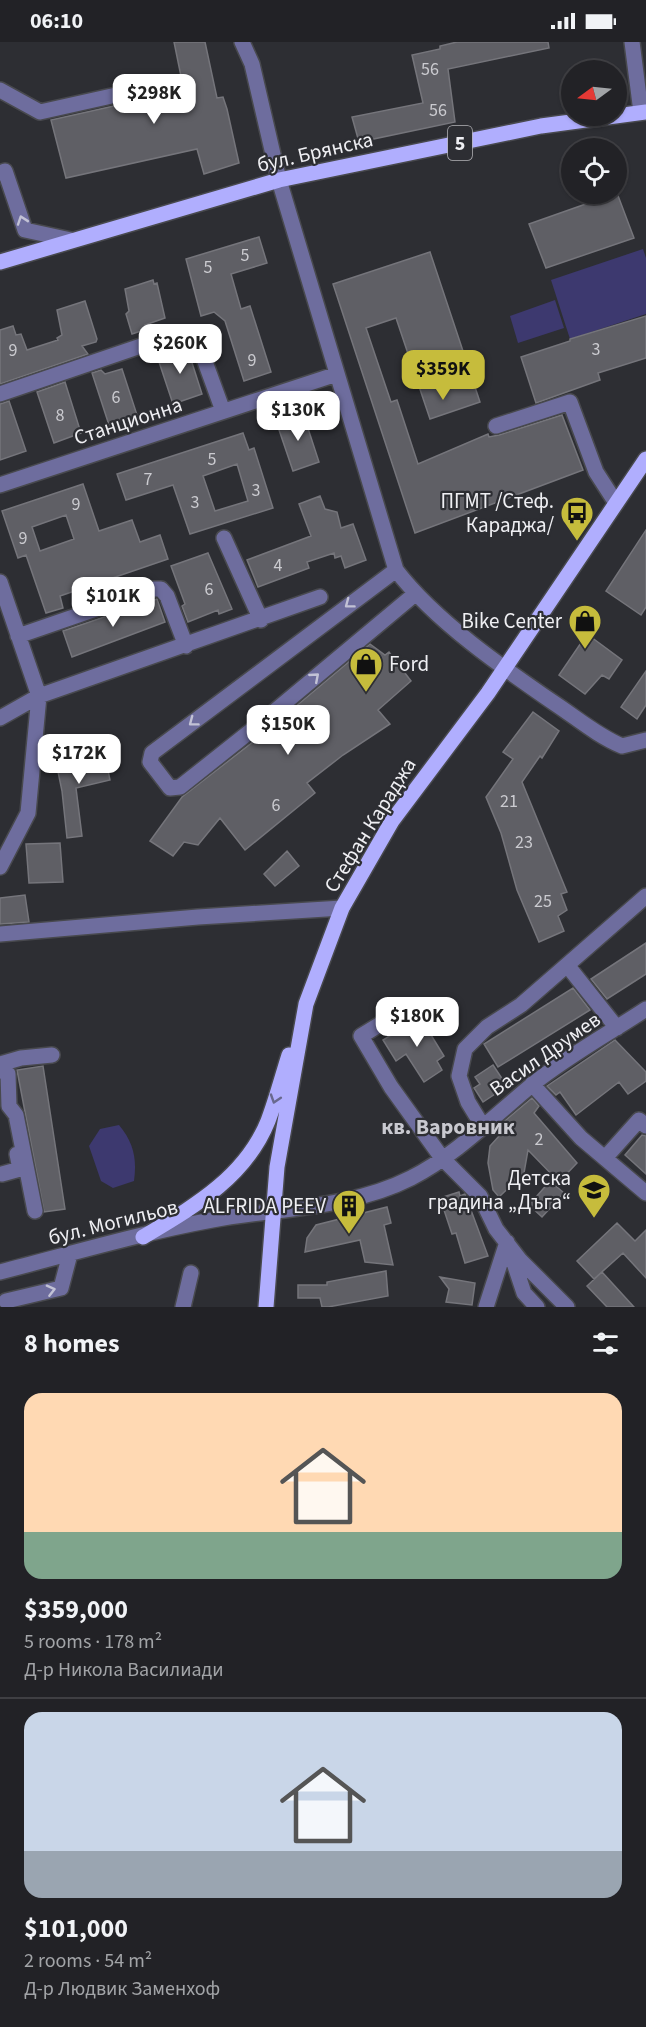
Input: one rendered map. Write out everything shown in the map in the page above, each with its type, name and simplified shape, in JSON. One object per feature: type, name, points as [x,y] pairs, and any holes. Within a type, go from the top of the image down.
[{"type":"main road","name":"бул. Брянска","points":[[0,262],[279,180],[540,126],[644,112]]},
{"type":"main road","name":"Стефан Караджа","points":[[266,1307],[277,1167],[306,1004],[342,908],[392,821],[505,668],[646,459]]},
{"type":"main road","points":[[142,1237],[211,1195],[247,1157],[267,1122],[306,1004]]},
{"type":"street","points":[[242,42],[252,63],[279,180],[396,570],[415,594],[505,668],[609,741],[622,746],[646,740]]},
{"type":"street","points":[[252,63],[254,42]]},
{"type":"street","points":[[632,42],[644,112]]},
{"type":"street","points":[[0,90],[40,112],[161,85]]},
{"type":"street","points":[[0,173],[5,171],[25,230],[71,240]]},
{"type":"street","points":[[0,394],[178,333],[196,337],[223,411]]},
{"type":"street","name":"Станционна","points":[[0,485],[337,374]]},
{"type":"street","points":[[496,426],[570,402],[596,472],[616,503]]},
{"type":"street","points":[[224,538],[261,620]]},
{"type":"street","points":[[396,570],[152,753],[150,762],[170,788],[180,787],[258,726],[415,594]]},
{"type":"street","points":[[0,582],[39,696],[28,813],[5,850],[0,867]]},
{"type":"street","points":[[18,636],[154,589],[161,589],[167,596],[186,646]]},
{"type":"street","points":[[0,718],[39,696],[261,620],[320,597]]},
{"type":"street","points":[[482,1125],[468,1102],[459,1076],[465,1050],[487,1027],[521,1005],[646,896]]},
{"type":"street","points":[[0,934],[342,908]]},
{"type":"street","points":[[567,965],[617,1028]]},
{"type":"street","points":[[408,1007],[361,1036],[391,1087],[442,1158],[480,1196],[496,1229],[520,1260],[567,1307]]},
{"type":"street","name":"Васил Друмев","points":[[273,1209],[307,1207],[366,1194],[410,1179],[442,1158],[532,1084],[646,1009]]},
{"type":"street","points":[[0,1064],[52,1055]]},
{"type":"street","points":[[0,1070],[8,1074],[4,1107],[20,1169],[2,1174]]},
{"type":"street","points":[[532,1084],[581,1138],[646,1193]]},
{"type":"street","points":[[4,1107],[16,1115],[35,1211]]},
{"type":"street","points":[[605,1158],[639,1120],[646,1126]]},
{"type":"street","name":"бул. Могильов","points":[[0,1272],[208,1220],[273,1209]]},
{"type":"street","points":[[486,1307],[507,1242]]},
{"type":"street","points":[[507,1242],[524,1293],[537,1307]]},
{"type":"street","points":[[4,1299],[62,1287],[70,1254]]},
{"type":"street","points":[[183,1307],[191,1273]]},
{"type":"shaded area","points":[[643,249],[646,258],[646,314],[570,339],[551,280]]},
{"type":"shaded area","points":[[555,300],[564,328],[518,343],[510,316]]},
{"type":"shaded area","points":[[119,1125],[131,1145],[135,1158],[135,1173],[134,1181],[113,1188],[101,1181],[89,1146],[100,1129]]},
{"type":"building","points":[[174,42],[205,42],[217,98],[223,97],[239,163],[204,174],[197,149],[66,178],[51,120],[163,95],[170,88],[183,86]]},
{"type":"building","points":[[457,42],[548,42],[549,48],[448,69],[455,122],[359,142],[352,117],[423,103],[412,55],[440,49],[440,46]]},
{"type":"building","points":[[586,204],[621,204],[634,238],[546,268],[529,224]]},
{"type":"building","points":[[259,237],[267,263],[231,274],[241,309],[250,306],[271,372],[244,381],[225,321],[214,312],[201,316],[186,259]]},
{"type":"building","points":[[430,252],[480,402],[430,419],[396,318],[366,328],[391,402],[397,400],[418,464],[488,434],[489,437],[499,435],[562,415],[583,470],[415,533],[333,284]]},
{"type":"building","points":[[153,280],[154,284],[157,283],[165,318],[145,325],[147,329],[132,334],[126,314],[129,311],[125,289]]},
{"type":"building","points":[[85,301],[97,339],[96,342],[82,346],[88,354],[0,384],[0,330],[13,326],[16,335],[21,334],[27,350],[58,340],[57,338],[62,335],[57,310]]},
{"type":"building","points":[[646,316],[646,358],[598,373],[600,380],[536,403],[521,357],[570,341],[570,339]]},
{"type":"building","points":[[187,347],[202,394],[173,404],[157,356]]},
{"type":"building","points":[[122,369],[137,415],[109,425],[92,373],[101,370],[105,374]]},
{"type":"building","points":[[65,382],[81,433],[54,443],[37,392]]},
{"type":"building","points":[[9,401],[26,451],[0,460],[0,404]]},
{"type":"building","points":[[303,413],[319,462],[293,471],[276,421]]},
{"type":"building","points":[[243,433],[249,450],[254,448],[273,508],[190,534],[173,485],[126,500],[117,474]],"holes":[[[237,464],[248,501],[215,511],[203,476]]]},
{"type":"building","points":[[83,484],[99,531],[132,520],[140,542],[160,535],[168,559],[60,596],[63,608],[46,613],[26,555],[18,558],[2,511]],"holes":[[[66,515],[74,539],[40,551],[32,527]]]},
{"type":"building","points":[[320,496],[325,509],[337,512],[341,528],[353,524],[366,560],[345,568],[341,556],[335,558],[334,553],[307,562],[309,568],[258,587],[247,560],[311,536],[299,504]]},
{"type":"building","points":[[646,530],[646,607],[641,615],[606,591]]},
{"type":"building","points":[[208,553],[232,609],[219,614],[218,610],[188,622],[182,606],[185,604],[171,566]]},
{"type":"building","points":[[157,599],[165,622],[72,657],[63,631]]},
{"type":"building","points":[[587,634],[622,660],[609,679],[602,675],[585,694],[559,675]]},
{"type":"building","points":[[370,644],[385,655],[389,652],[411,681],[378,710],[390,724],[343,755],[307,783],[315,793],[245,850],[220,818],[198,845],[184,842],[173,856],[150,841],[182,797],[263,734]]},
{"type":"building","points":[[646,671],[646,705],[637,719],[621,707]]},
{"type":"building","points":[[533,712],[559,731],[542,758],[540,756],[522,782],[567,892],[561,894],[567,910],[558,916],[564,931],[539,942],[517,890],[501,833],[486,797],[513,759],[503,752]]},
{"type":"building","points":[[104,751],[110,780],[76,788],[82,836],[67,838],[56,762]]},
{"type":"building","points":[[60,843],[63,882],[29,883],[26,844]]},
{"type":"building","points":[[287,851],[299,866],[275,886],[264,874]]},
{"type":"building","points":[[25,895],[29,922],[0,924],[0,898]]},
{"type":"building","points":[[646,943],[646,974],[607,999],[591,979]]},
{"type":"building","points":[[573,988],[590,1010],[498,1067],[484,1044]]},
{"type":"building","points":[[420,1017],[444,1056],[437,1061],[442,1070],[424,1082],[406,1054],[396,1061],[383,1040]]},
{"type":"building","points":[[615,1040],[646,1072],[646,1081],[628,1094],[619,1082],[576,1115],[560,1092],[556,1095],[547,1086]]},
{"type":"building","points":[[493,1065],[507,1086],[483,1102],[474,1088],[480,1084],[475,1077]]},
{"type":"building","points":[[43,1066],[65,1209],[44,1212],[17,1070]]},
{"type":"building","points":[[532,1098],[539,1106],[534,1113],[577,1163],[559,1182],[528,1150],[524,1173],[499,1197],[493,1190],[488,1163],[490,1146],[500,1135],[495,1129]]},
{"type":"building","points":[[642,1135],[646,1136],[646,1174],[625,1155]]},
{"type":"building","points":[[550,1181],[564,1193],[542,1217],[529,1205]]},
{"type":"building","points":[[459,1192],[460,1196],[465,1194],[488,1256],[465,1263],[456,1233],[452,1234],[440,1198]]},
{"type":"building","name":"ALFRIDA PEEV","points":[[387,1207],[391,1223],[384,1225],[393,1265],[365,1262],[360,1240],[305,1252],[307,1238],[316,1225]]},
{"type":"building","points":[[617,1223],[635,1241],[646,1230],[646,1278],[623,1253],[594,1279],[577,1261]]},
{"type":"building","points":[[386,1271],[388,1296],[328,1307],[322,1307],[320,1298],[298,1298],[298,1285],[327,1285],[327,1282]]},
{"type":"building","points":[[602,1272],[634,1307],[607,1307],[587,1286]]},
{"type":"building","points":[[440,1277],[475,1283],[472,1305],[446,1302],[449,1289]]},
{"type":"place","name":"ПГМТ /Стеф. Караджа/","points":[[577,542]]},
{"type":"place","name":"Bike Center","points":[[585,650]]},
{"type":"place","name":"Ford","points":[[366,693]]},
{"type":"place","name":"Детска градина „Дъга“","points":[[594,1219]]},
{"type":"place","name":"ALFRIDA PEEV","points":[[349,1235]]},
{"type":"district","name":"кв. Варовник","points":[[448,1126]]}]
